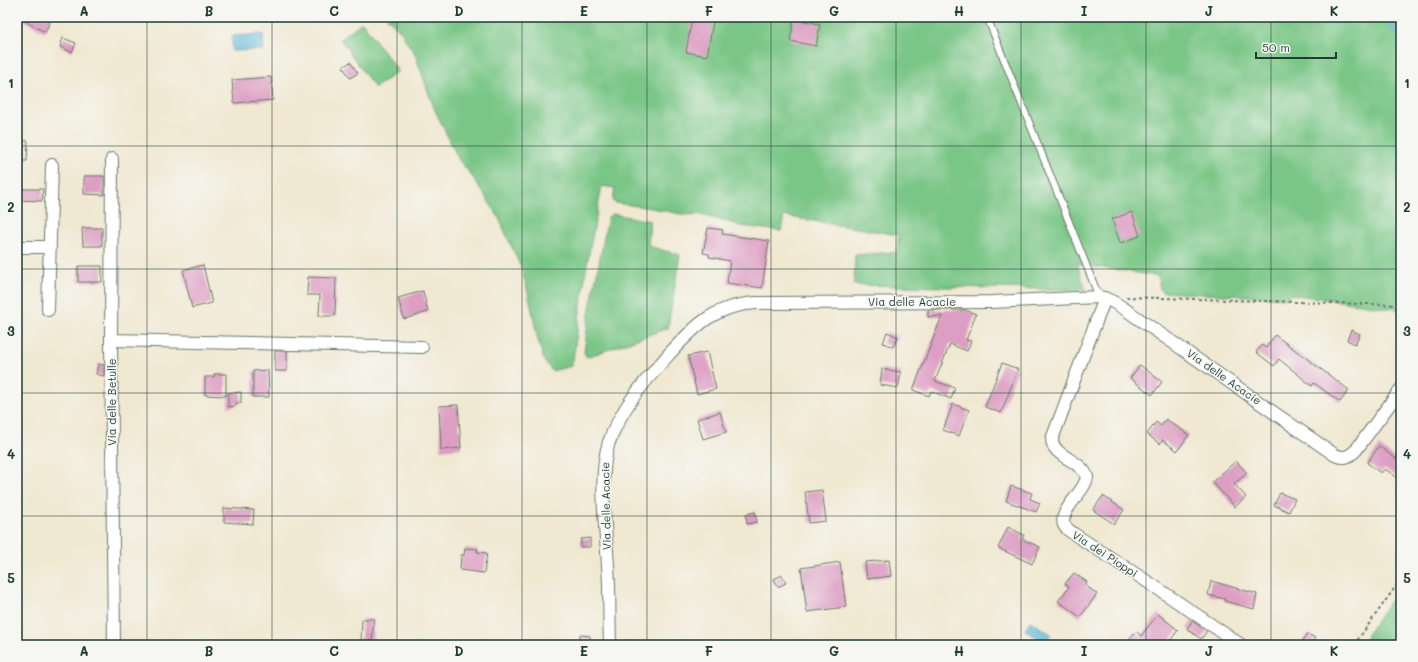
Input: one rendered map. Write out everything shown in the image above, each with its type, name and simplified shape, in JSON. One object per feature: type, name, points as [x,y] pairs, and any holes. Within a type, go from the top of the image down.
[{"type":"street","name":"Via delle Betulle","points":[[112,159],[111,340],[114,645]]},
{"type":"street","points":[[48,310],[52,165]]},
{"type":"street","points":[[17,247],[49,247]]},
{"type":"street","name":"Via delle Acacie","points":[[610,645],[604,488],[605,460],[608,446],[622,415],[635,394],[685,336],[703,321],[722,310],[753,303],[992,302],[1102,298],[1116,303],[1340,457],[1349,456],[1356,450],[1401,389]]},
{"type":"street","name":"Via dei Pioppi","points":[[1102,298],[1052,439],[1052,444],[1055,449],[1082,469],[1086,477],[1084,485],[1063,519],[1064,525],[1074,534],[1241,645]]},
{"type":"street","points":[[111,340],[422,347]]},
{"type":"lane","points":[[987,17],[1102,298]]},
{"type":"path","points":[[1119,296],[1401,305]]},
{"type":"path","points":[[1354,645],[1401,579]]},
{"type":"green space","points":[[386,17],[1401,17],[1401,310],[1290,294],[1288,298],[1162,292],[1158,276],[1077,264],[1086,290],[854,285],[855,255],[898,252],[898,235],[784,216],[781,231],[741,226],[697,214],[686,215],[616,203],[613,201],[615,188],[602,186],[587,264],[572,366],[552,371],[544,361],[522,270],[498,216],[472,176],[459,160],[434,108],[415,54],[404,38],[403,33]]},
{"type":"green space","points":[[362,22],[398,71],[375,88],[340,39]]},
{"type":"green space","points":[[613,214],[650,221],[648,246],[680,255],[668,328],[587,357],[584,353],[589,314],[608,217]]},
{"type":"green space","points":[[1401,585],[1401,645],[1363,645],[1368,633]]},
{"type":"water","points":[[263,34],[264,50],[232,51],[232,36]]},
{"type":"water","points":[[1030,621],[1051,634],[1046,643],[1025,630]]},
{"type":"building","points":[[17,17],[52,17],[45,32]]},
{"type":"building","points":[[692,17],[714,17],[707,56],[686,52]]},
{"type":"building","points":[[794,19],[820,24],[816,46],[790,41]]},
{"type":"building","points":[[63,38],[76,43],[72,52],[60,47]]},
{"type":"building","points":[[350,62],[358,73],[350,78],[343,67]]},
{"type":"building","points":[[271,77],[273,100],[234,103],[232,80]]},
{"type":"building","points":[[17,140],[28,141],[27,161],[17,161]]},
{"type":"building","points":[[84,176],[104,176],[104,195],[84,194]]},
{"type":"building","points":[[17,189],[43,189],[42,201],[17,200]]},
{"type":"building","points":[[1132,212],[1140,236],[1120,243],[1112,219]]},
{"type":"building","points":[[82,228],[102,228],[102,246],[83,246]]},
{"type":"building","points":[[708,228],[723,230],[722,234],[769,241],[762,288],[727,283],[730,261],[709,257],[709,254],[703,253]]},
{"type":"building","points":[[203,265],[212,303],[192,308],[183,270]]},
{"type":"building","points":[[78,266],[102,266],[102,282],[78,282]]},
{"type":"building","points":[[308,277],[336,278],[335,316],[319,316],[320,295],[307,295]]},
{"type":"building","points":[[423,291],[428,312],[404,319],[398,298]]},
{"type":"building","points":[[928,310],[965,310],[976,314],[966,340],[971,341],[967,351],[950,344],[935,381],[955,388],[951,399],[931,391],[929,396],[913,390],[942,316],[928,317]]},
{"type":"building","points":[[1351,330],[1360,334],[1355,344],[1347,340]]},
{"type":"building","points":[[887,332],[898,337],[893,347],[883,343]]},
{"type":"building","points":[[1275,335],[1349,390],[1340,402],[1314,383],[1312,386],[1279,359],[1274,366],[1256,352],[1262,345],[1266,348]]},
{"type":"building","points":[[275,351],[287,351],[287,371],[275,371]]},
{"type":"building","points":[[707,352],[716,389],[697,394],[688,356]]},
{"type":"building","points":[[1002,363],[1018,369],[1001,413],[985,407]]},
{"type":"building","points":[[98,364],[104,365],[104,376],[96,374]]},
{"type":"building","points":[[1140,365],[1162,382],[1152,395],[1130,378]]},
{"type":"building","points":[[882,369],[901,372],[898,388],[880,385]]},
{"type":"building","points":[[268,370],[269,397],[253,397],[253,371]]},
{"type":"building","points":[[214,374],[226,374],[226,396],[205,395],[205,377],[214,377]]},
{"type":"building","points":[[241,392],[241,403],[236,403],[236,406],[228,407],[228,393]]},
{"type":"building","points":[[953,404],[969,410],[959,436],[943,430]]},
{"type":"building","points":[[458,405],[461,448],[441,450],[439,406]]},
{"type":"building","points":[[720,412],[726,432],[703,439],[697,419]]},
{"type":"building","points":[[1166,419],[1189,435],[1177,451],[1163,440],[1160,444],[1147,434],[1156,422],[1161,426]]},
{"type":"building","points":[[1379,446],[1396,459],[1401,452],[1401,474],[1398,478],[1385,469],[1381,473],[1367,463]]},
{"type":"building","points":[[1236,461],[1247,473],[1234,484],[1246,497],[1235,507],[1212,482]]},
{"type":"building","points":[[1011,486],[1032,493],[1030,499],[1040,503],[1036,512],[1006,501]]},
{"type":"building","points":[[822,490],[826,521],[809,523],[805,492]]},
{"type":"building","points":[[1280,493],[1295,499],[1289,512],[1274,505]]},
{"type":"building","points":[[1103,496],[1124,510],[1114,524],[1093,510]]},
{"type":"building","points":[[224,508],[254,510],[253,524],[224,522]]},
{"type":"building","points":[[755,512],[757,522],[747,524],[746,514]]},
{"type":"building","points":[[1008,527],[1024,535],[1022,539],[1040,547],[1032,564],[998,548]]},
{"type":"building","points":[[590,538],[590,547],[581,547],[581,539]]},
{"type":"building","points":[[465,548],[478,549],[477,552],[487,553],[484,573],[460,570],[461,555],[464,555]]},
{"type":"building","points":[[889,560],[891,576],[867,579],[865,562]]},
{"type":"building","points":[[840,562],[846,607],[807,612],[801,568]]},
{"type":"building","points":[[1074,573],[1087,582],[1085,585],[1097,594],[1080,617],[1058,601],[1069,587],[1065,584]]},
{"type":"building","points":[[782,575],[786,583],[778,587],[774,579]]},
{"type":"building","points":[[1211,581],[1257,594],[1254,609],[1208,595]]},
{"type":"building","points":[[1158,614],[1178,630],[1167,645],[1124,645],[1136,631],[1141,636]]},
{"type":"building","points":[[362,619],[374,619],[372,641],[361,640]]},
{"type":"building","points":[[1192,621],[1207,631],[1201,639],[1187,629]]},
{"type":"building","points":[[1308,634],[1315,638],[1310,645],[1299,645]]},
{"type":"building","points":[[580,635],[590,636],[590,643],[580,643]]},
{"type":"waterway","points":[[1380,17],[1401,37]]}]
